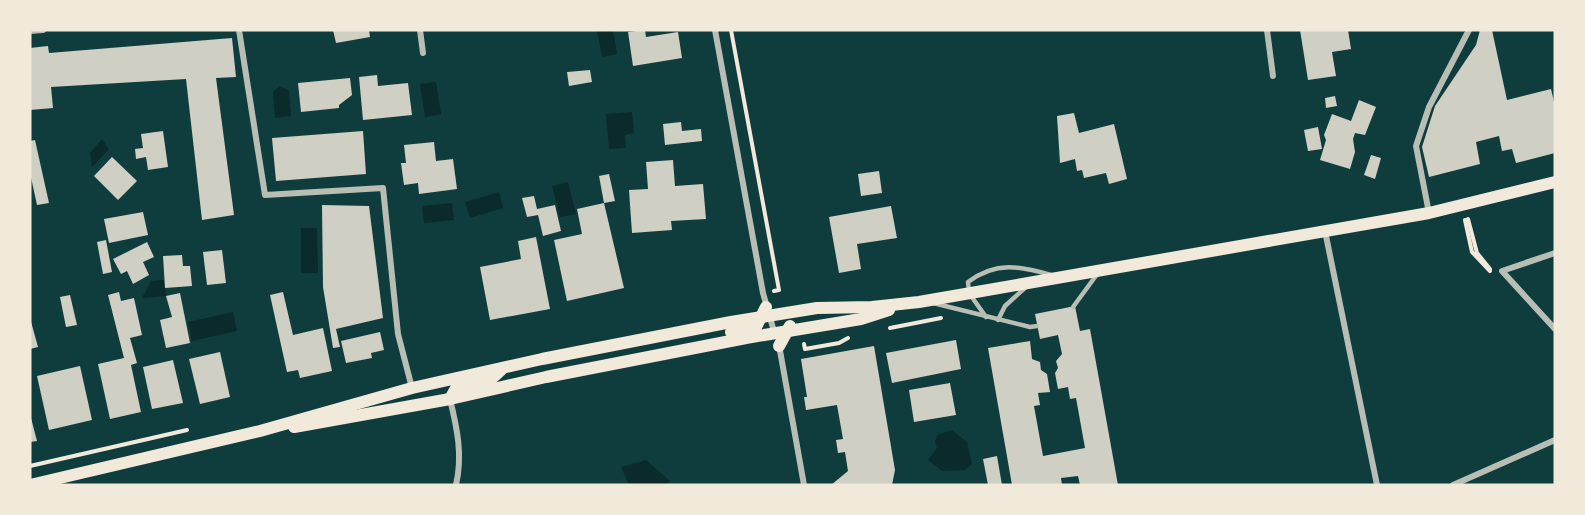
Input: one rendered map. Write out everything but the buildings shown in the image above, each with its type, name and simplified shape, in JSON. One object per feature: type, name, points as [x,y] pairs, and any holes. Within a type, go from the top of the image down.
[{"type":"main road","points":[[30,485],[260,431],[412,388],[765,314],[925,301],[1429,213],[1555,182]]},
{"type":"main road","points":[[260,431],[322,423],[450,399],[597,366],[861,319],[912,303]]},
{"type":"main road","points":[[780,332],[792,324],[872,307]]},
{"type":"main road","points":[[597,366],[618,354],[756,327],[765,314]]},
{"type":"main road","points":[[779,346],[780,332]]},
{"type":"main road","points":[[450,399],[456,388],[490,380],[504,368]]},
{"type":"street","points":[[30,31],[43,30]]},
{"type":"street","points":[[238,30],[265,195],[383,188],[398,334],[412,388]]},
{"type":"street","points":[[420,30],[423,53]]},
{"type":"street","points":[[715,30],[765,314],[780,332]]},
{"type":"street","points":[[1267,30],[1273,76]]},
{"type":"street","points":[[1429,213],[1416,146],[1430,107],[1469,30]]},
{"type":"street","points":[[1325,231],[1377,485]]},
{"type":"street","points":[[1555,253],[1502,271],[1555,329]]},
{"type":"street","points":[[779,346],[804,485]]},
{"type":"street","points":[[450,399],[458,431],[460,466],[456,485]]},
{"type":"street","points":[[1453,485],[1555,440]]},
{"type":"lane","points":[[986,317],[969,293],[968,282],[982,271],[1020,266],[1060,278]]},
{"type":"lane","points":[[1072,307],[1100,271]]},
{"type":"lane","points":[[998,320],[1005,306],[1033,282]]},
{"type":"lane","points":[[925,301],[998,320],[1030,327],[1037,326]]},
{"type":"path","points":[[731,30],[778,290],[763,293]]},
{"type":"path","points":[[1462,205],[1477,253],[1490,269],[1502,271]]},
{"type":"path","points":[[30,466],[191,429]]},
{"type":"water","points":[[597,30],[613,30],[617,54],[602,57]]},
{"type":"water","points":[[436,82],[441,114],[425,117],[420,84]]},
{"type":"water","points":[[280,86],[289,91],[291,116],[275,118],[273,92]]},
{"type":"water","points":[[632,112],[634,133],[625,135],[626,148],[609,149],[606,114]]},
{"type":"water","points":[[102,139],[109,149],[92,167],[90,153]]},
{"type":"water","points":[[568,182],[576,214],[560,217],[552,186]]},
{"type":"water","points":[[499,192],[503,208],[470,218],[465,202]]},
{"type":"water","points":[[452,203],[454,220],[424,223],[422,206]]},
{"type":"water","points":[[301,228],[317,228],[318,273],[301,273]]},
{"type":"water","points":[[164,280],[166,296],[142,298],[151,281]]},
{"type":"water","points":[[233,312],[237,331],[192,341],[188,322]]},
{"type":"water","points":[[952,430],[967,442],[972,464],[965,470],[942,471],[928,460],[937,448],[935,442],[937,435]]},
{"type":"water","points":[[646,460],[670,481],[666,485],[629,485],[621,467]]}]
